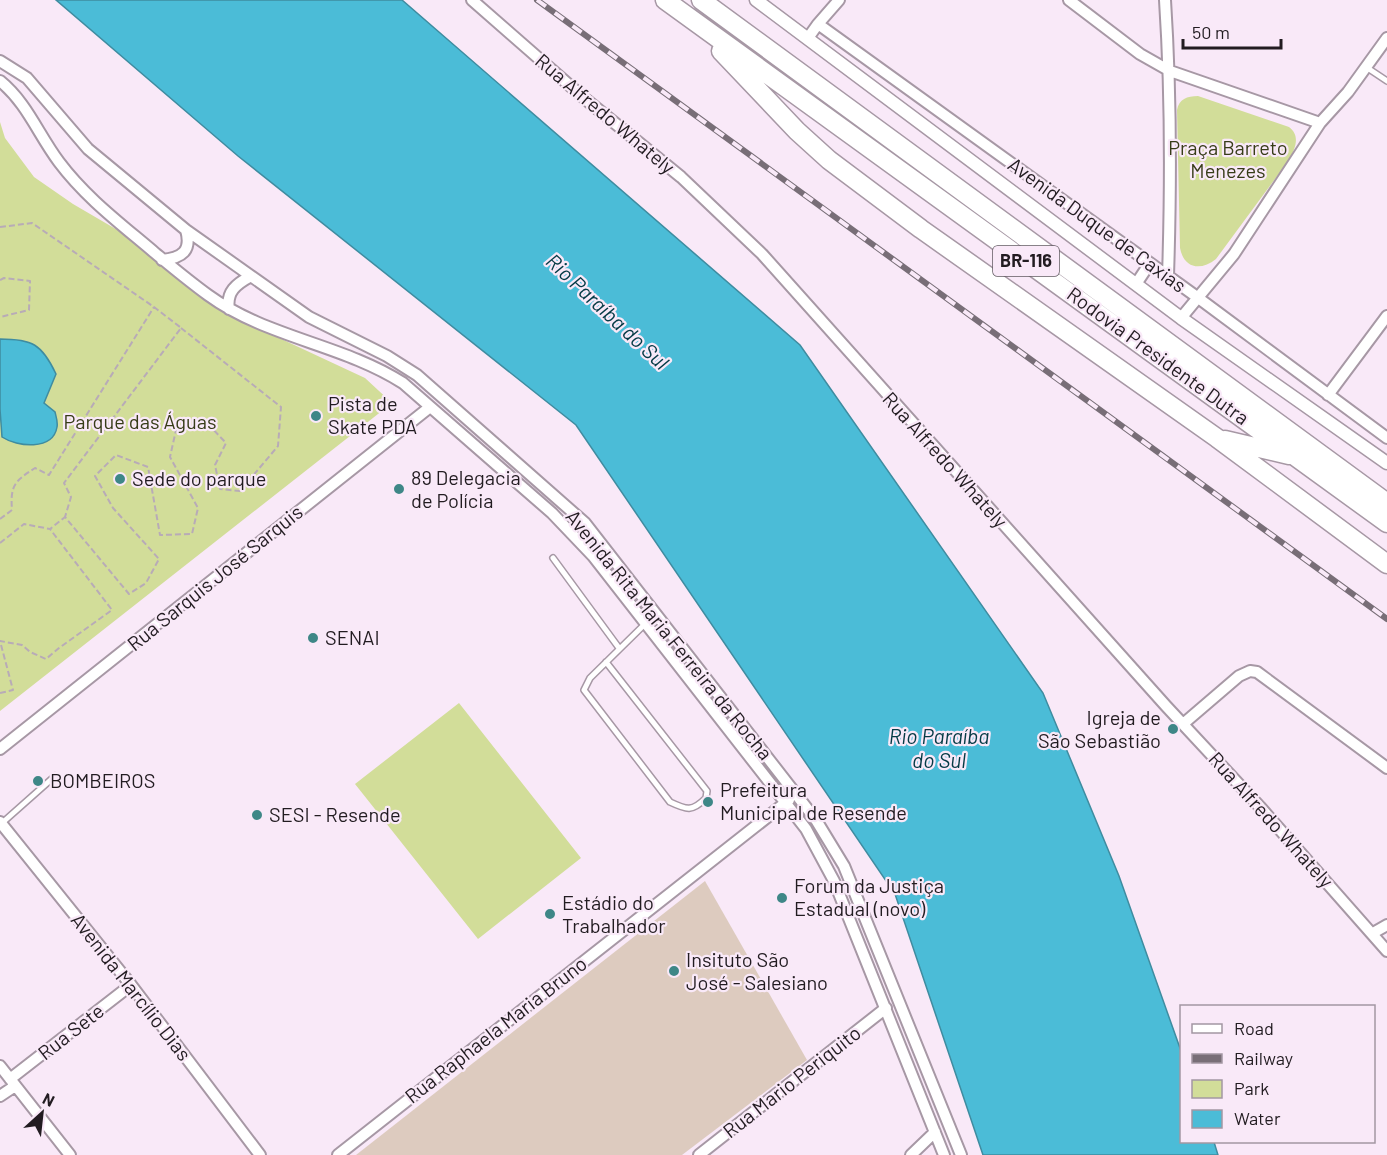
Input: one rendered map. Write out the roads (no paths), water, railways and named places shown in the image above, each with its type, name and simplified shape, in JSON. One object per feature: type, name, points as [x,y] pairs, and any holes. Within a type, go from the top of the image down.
[{"type":"highway","name":"Rodovia Presidente Dutra","points":[[666,0],[1387,523]]},
{"type":"highway","name":"Rodovia Presidente Dutra","points":[[700,0],[1387,503]]},
{"type":"highway","points":[[691,19],[797,131],[829,160],[921,230],[1217,438],[1387,564]]},
{"type":"highway","points":[[1217,438],[1297,457]]},
{"type":"street","name":"Rua Alfredo Whately","points":[[472,0],[584,98],[681,177],[762,254],[1387,951]]},
{"type":"street","name":"Avenida Duque de Caxias","points":[[756,0],[1181,318],[1387,463]]},
{"type":"street","points":[[808,38],[839,0]]},
{"type":"street","points":[[1069,0],[1140,54],[1170,71],[1320,123]]},
{"type":"street","points":[[1165,0],[1170,71],[1168,276]]},
{"type":"street","name":"Avenida Duque de Caxias","points":[[818,24],[1197,297],[1387,438]]},
{"type":"street","points":[[1181,318],[1234,254],[1320,123],[1387,38]]},
{"type":"street","name":"Avenida Rita Maria Ferreira da Rocha","points":[[0,61],[27,78],[88,148],[186,230],[309,317],[387,356],[417,375],[585,523],[816,820],[844,866],[961,1155]]},
{"type":"street","name":"Avenida Rita Maria Ferreira da Rocha","points":[[0,81],[25,106],[58,160],[75,181],[109,216],[162,260],[229,309],[280,332],[339,351],[381,369],[403,383],[552,513],[593,556],[806,829],[834,881],[944,1155]]},
{"type":"street","points":[[162,260],[173,259],[185,251],[188,245],[186,230]]},
{"type":"street","points":[[1136,284],[1150,263]]},
{"type":"street","points":[[229,309],[229,294],[237,284],[251,276]]},
{"type":"street","points":[[1328,395],[1387,316]]},
{"type":"street","name":"Rua Sarquis José Sarquis","points":[[0,749],[430,407]]},
{"type":"street","points":[[1183,724],[1239,676],[1250,671],[1257,672],[1387,768]]},
{"type":"street","name":"Rua Raphaela Maria Bruno","points":[[338,1155],[784,802],[798,797]]},
{"type":"street","name":"Avenida Marcílio Dias","points":[[0,823],[131,985],[260,1155]]},
{"type":"street","points":[[1372,933],[1387,925]]},
{"type":"street","name":"Rua Sete","points":[[0,1096],[12,1082],[131,985]]},
{"type":"street","name":"Rua Mario Periquito","points":[[699,1155],[886,1008]]},
{"type":"street","points":[[0,1068],[70,1155]]},
{"type":"street","points":[[911,1155],[935,1132]]},
{"type":"lane","points":[[1366,67],[1387,81]]},
{"type":"lane","points":[[553,558],[619,648]]},
{"type":"lane","points":[[606,662],[707,791],[706,798],[697,808],[684,809],[670,802],[584,690],[590,678],[619,648],[645,623]]},
{"type":"lane","points":[[0,823],[55,776]]},
{"type":"water","name":"Rio Paraíba do Sul","points":[[56,0],[402,0],[800,345],[1043,693],[1119,876],[1180,1048],[1180,1143],[1214,1143],[1218,1155],[983,1155],[895,894],[576,425],[238,156]]},
{"type":"water","points":[[0,339],[20,340],[35,345],[46,356],[56,374],[44,403],[55,412],[57,421],[54,435],[49,440],[34,445],[25,445],[2,437]]},
{"type":"railway","points":[[537,0],[1387,619]]},
{"type":"place","name":"Pista de Skate PDA","points":[[316,416]]},
{"type":"place","name":"Sede do parque","points":[[120,479]]},
{"type":"place","name":"89 Delegacia de Polícia","points":[[399,489]]},
{"type":"place","name":"SENAI","points":[[313,638]]},
{"type":"place","name":"Igreja de São Sebastião","points":[[1173,729]]},
{"type":"place","name":"BOMBEIROS","points":[[38,781]]},
{"type":"place","name":"Prefeitura Municipal de Resende","points":[[708,802]]},
{"type":"place","name":"SESI - Resende","points":[[257,815]]},
{"type":"place","name":"Forum da Justiça Estadual (novo)","points":[[782,898]]},
{"type":"place","name":"Estádio do Trabalhador","points":[[550,914]]},
{"type":"place","name":"Insituto São José - Salesiano","points":[[674,971]]},
{"type":"park label","name":"Praça Barreto Menezes","points":[[1228,160]]},
{"type":"park label","name":"Parque das Águas","points":[[140,422]]}]
